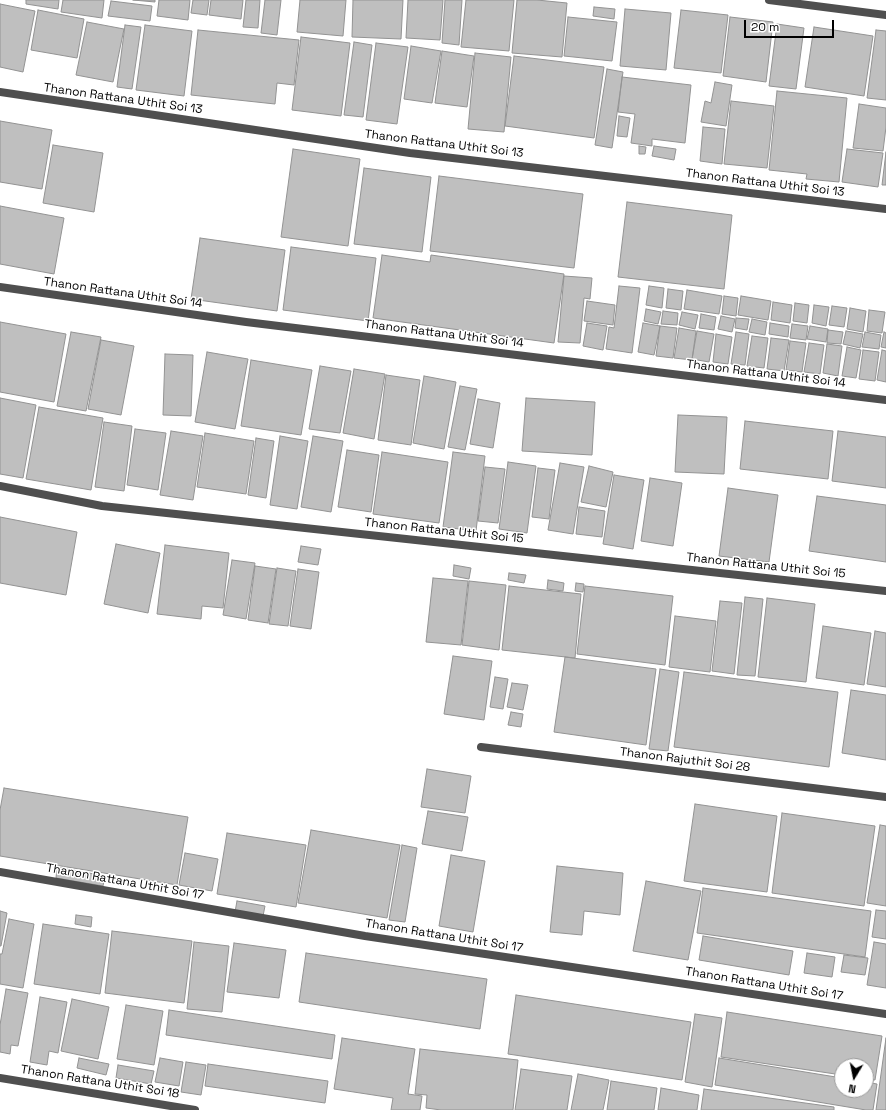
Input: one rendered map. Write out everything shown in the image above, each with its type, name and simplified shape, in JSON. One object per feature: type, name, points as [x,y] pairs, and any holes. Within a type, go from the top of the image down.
[{"type":"street","points":[[769,0],[886,16]]},
{"type":"street","name":"Thanon Rattana Uthit Soi 13","points":[[0,92],[410,153],[886,209]]},
{"type":"street","name":"Thanon Rattana Uthit Soi 14","points":[[0,287],[246,322],[886,400]]},
{"type":"street","name":"Thanon Rattana Uthit Soi 15","points":[[0,486],[102,506],[886,591]]},
{"type":"street","name":"Thanon Rajuthit Soi 28","points":[[481,747],[886,797]]},
{"type":"street","name":"Thanon Rattana Uthit Soi 17","points":[[0,872],[365,936],[886,1014]]},
{"type":"street","name":"Thanon Rattana Uthit Soi 18","points":[[0,1078],[195,1110]]},
{"type":"building","points":[[26,0],[59,0],[58,9],[26,4]]},
{"type":"building","points":[[63,0],[104,0],[102,18],[61,12]]},
{"type":"building","points":[[133,0],[155,0],[155,2]]},
{"type":"building","points":[[159,0],[190,0],[188,20],[157,16]]},
{"type":"building","points":[[193,0],[209,0],[207,15],[191,13]]},
{"type":"building","points":[[211,0],[243,0],[241,19],[209,15]]},
{"type":"building","points":[[246,0],[260,0],[258,28],[243,27]]},
{"type":"building","points":[[265,0],[281,0],[277,35],[261,33]]},
{"type":"building","points":[[300,0],[346,0],[343,36],[297,32]]},
{"type":"building","points":[[353,0],[403,0],[401,39],[352,37]]},
{"type":"building","points":[[408,0],[443,0],[440,40],[406,38]]},
{"type":"building","points":[[445,0],[462,0],[459,45],[442,43]]},
{"type":"building","points":[[466,0],[514,0],[509,51],[461,47]]},
{"type":"building","points":[[517,0],[567,3],[562,57],[512,53]]},
{"type":"building","points":[[111,1],[152,6],[150,21],[108,16]]},
{"type":"building","points":[[0,4],[35,11],[23,72],[0,67]]},
{"type":"building","points":[[594,7],[615,9],[614,19],[593,16]]},
{"type":"building","points":[[625,9],[671,13],[666,70],[620,66]]},
{"type":"building","points":[[38,10],[84,19],[77,58],[31,50]]},
{"type":"building","points":[[681,10],[728,15],[721,73],[674,68]]},
{"type":"building","points":[[568,17],[617,22],[612,61],[564,56]]},
{"type":"building","points":[[730,17],[773,22],[766,82],[723,76]]},
{"type":"building","points":[[87,22],[124,29],[113,82],[76,75]]},
{"type":"building","points":[[777,24],[804,28],[796,89],[769,86]]},
{"type":"building","points":[[125,25],[141,27],[132,89],[117,87]]},
{"type":"building","points":[[145,25],[192,31],[184,96],[136,90]]},
{"type":"building","points":[[814,27],[873,36],[864,96],[805,87]]},
{"type":"building","points":[[198,30],[299,40],[294,85],[277,83],[275,104],[191,95]]},
{"type":"building","points":[[876,30],[886,31],[886,100],[867,98]]},
{"type":"building","points":[[301,37],[350,43],[341,116],[292,110]]},
{"type":"building","points":[[354,42],[372,45],[363,117],[344,115]]},
{"type":"building","points":[[376,43],[408,47],[397,124],[366,120]]},
{"type":"building","points":[[411,46],[441,51],[432,103],[404,99]]},
{"type":"building","points":[[442,51],[474,56],[467,107],[435,103]]},
{"type":"building","points":[[475,53],[511,57],[504,132],[468,129]]},
{"type":"building","points":[[514,56],[604,67],[594,138],[505,126]]},
{"type":"building","points":[[607,69],[623,72],[612,148],[595,145]]},
{"type":"building","points":[[622,77],[691,85],[685,143],[652,139],[652,146],[631,143],[635,114],[618,112]]},
{"type":"building","points":[[715,82],[732,85],[726,126],[701,122],[705,101],[711,103]]},
{"type":"building","points":[[777,91],[847,98],[839,182],[806,179],[807,174],[769,170]]},
{"type":"building","points":[[731,101],[774,106],[767,168],[724,164]]},
{"type":"building","points":[[859,104],[886,108],[886,127],[883,151],[853,148]]},
{"type":"building","points":[[619,116],[630,118],[627,137],[617,136]]},
{"type":"building","points":[[0,121],[52,130],[42,189],[0,182]]},
{"type":"building","points":[[703,127],[725,129],[722,164],[700,161]]},
{"type":"building","points":[[53,145],[103,153],[94,212],[43,203]]},
{"type":"building","points":[[639,146],[646,147],[645,154],[639,154]]},
{"type":"building","points":[[654,146],[676,149],[674,160],[652,156]]},
{"type":"building","points":[[293,149],[360,159],[348,246],[281,237]]},
{"type":"building","points":[[847,149],[883,153],[878,187],[842,182]]},
{"type":"building","points":[[886,152],[886,185],[882,185]]},
{"type":"building","points":[[364,168],[431,177],[422,252],[354,244]]},
{"type":"building","points":[[439,176],[583,194],[574,268],[430,251]]},
{"type":"building","points":[[627,202],[732,215],[724,289],[618,277]]},
{"type":"building","points":[[0,206],[64,218],[54,274],[0,264]]},
{"type":"building","points":[[200,238],[285,250],[277,311],[191,299]]},
{"type":"building","points":[[291,247],[376,258],[368,321],[283,310]]},
{"type":"building","points":[[382,255],[430,262],[431,255],[564,274],[554,343],[373,318]]},
{"type":"building","points":[[564,276],[592,278],[590,299],[584,298],[580,343],[558,342]]},
{"type":"building","points":[[619,286],[640,288],[632,353],[606,349],[609,327],[614,328]]},
{"type":"building","points":[[649,286],[664,288],[662,308],[646,305]]},
{"type":"building","points":[[668,289],[683,291],[681,310],[666,308]]},
{"type":"building","points":[[687,290],[722,296],[719,314],[684,309]]},
{"type":"building","points":[[724,296],[738,298],[736,316],[722,314]]},
{"type":"building","points":[[741,296],[771,301],[768,320],[738,315]]},
{"type":"building","points":[[587,301],[615,305],[613,325],[584,321]]},
{"type":"building","points":[[773,302],[792,305],[790,323],[771,320]]},
{"type":"building","points":[[795,303],[809,305],[807,323],[793,321]]},
{"type":"building","points":[[814,305],[829,307],[826,326],[812,323]]},
{"type":"building","points":[[832,306],[847,308],[844,327],[829,325]]},
{"type":"building","points":[[850,308],[866,311],[863,332],[847,329]]},
{"type":"building","points":[[646,309],[661,312],[658,324],[644,321]]},
{"type":"building","points":[[869,310],[885,312],[882,333],[867,331]]},
{"type":"building","points":[[663,311],[678,313],[677,325],[661,324]]},
{"type":"building","points":[[682,312],[698,315],[695,329],[679,325]]},
{"type":"building","points":[[701,314],[716,317],[714,330],[699,328]]},
{"type":"building","points":[[721,316],[735,319],[732,332],[718,329]]},
{"type":"building","points":[[736,318],[749,319],[747,330],[735,328]]},
{"type":"building","points":[[752,319],[767,322],[765,335],[749,332]]},
{"type":"building","points":[[0,322],[66,334],[54,402],[0,392]]},
{"type":"building","points":[[587,323],[607,326],[603,350],[583,346]]},
{"type":"building","points":[[643,323],[660,326],[654,355],[638,352]]},
{"type":"building","points":[[770,323],[789,326],[788,337],[769,334]]},
{"type":"building","points":[[792,324],[808,326],[806,340],[790,338]]},
{"type":"building","points":[[660,326],[677,328],[673,358],[656,356]]},
{"type":"building","points":[[810,326],[828,329],[826,342],[807,339]]},
{"type":"building","points":[[679,328],[696,331],[692,360],[674,358]]},
{"type":"building","points":[[828,330],[843,332],[841,344],[827,343]]},
{"type":"building","points":[[697,331],[714,334],[709,362],[692,359]]},
{"type":"building","points":[[846,331],[863,334],[860,348],[843,344]]},
{"type":"building","points":[[71,332],[101,337],[86,411],[57,406]]},
{"type":"building","points":[[736,332],[749,334],[745,365],[731,364]]},
{"type":"building","points":[[865,332],[881,335],[879,349],[862,347]]},
{"type":"building","points":[[884,332],[886,333],[886,348],[881,347]]},
{"type":"building","points":[[716,334],[732,337],[728,364],[713,362]]},
{"type":"building","points":[[752,336],[768,338],[764,368],[747,366]]},
{"type":"building","points":[[771,338],[789,340],[784,371],[767,369]]},
{"type":"building","points":[[101,340],[134,346],[121,415],[88,409]]},
{"type":"building","points":[[790,341],[806,343],[802,372],[786,370]]},
{"type":"building","points":[[809,343],[824,345],[820,374],[804,372]]},
{"type":"building","points":[[827,344],[842,346],[838,376],[823,373]]},
{"type":"building","points":[[847,347],[861,350],[856,378],[842,376]]},
{"type":"building","points":[[863,350],[879,352],[875,381],[859,379]]},
{"type":"building","points":[[882,350],[886,351],[886,382],[877,380]]},
{"type":"building","points":[[207,352],[248,359],[235,429],[195,422]]},
{"type":"building","points":[[165,354],[193,355],[191,416],[163,415]]},
{"type":"building","points":[[251,360],[312,370],[301,435],[241,426]]},
{"type":"building","points":[[320,366],[351,371],[340,433],[309,429]]},
{"type":"building","points":[[354,369],[385,374],[374,439],[343,433]]},
{"type":"building","points":[[386,375],[420,380],[411,445],[378,440]]},
{"type":"building","points":[[424,376],[456,382],[444,449],[413,443]]},
{"type":"building","points":[[460,386],[477,389],[465,450],[448,447]]},
{"type":"building","points":[[0,398],[36,405],[23,478],[0,474]]},
{"type":"building","points":[[526,398],[595,402],[592,455],[522,451]]},
{"type":"building","points":[[478,399],[500,403],[493,448],[470,444]]},
{"type":"building","points":[[39,407],[103,418],[91,490],[26,479]]},
{"type":"building","points":[[678,415],[727,417],[724,474],[675,472]]},
{"type":"building","points":[[745,421],[833,431],[828,479],[740,469]]},
{"type":"building","points":[[104,422],[132,426],[124,491],[95,487]]},
{"type":"building","points":[[135,429],[166,433],[158,490],[127,485]]},
{"type":"building","points":[[171,431],[203,436],[193,500],[160,495]]},
{"type":"building","points":[[838,431],[886,437],[886,488],[832,481]]},
{"type":"building","points":[[205,433],[254,441],[246,494],[197,487]]},
{"type":"building","points":[[280,436],[308,441],[297,509],[270,505]]},
{"type":"building","points":[[313,436],[343,441],[331,512],[301,507]]},
{"type":"building","points":[[256,438],[274,441],[266,498],[248,495]]},
{"type":"building","points":[[347,450],[379,455],[371,512],[338,507]]},
{"type":"building","points":[[382,452],[448,462],[439,523],[373,514]]},
{"type":"building","points":[[453,452],[485,456],[476,531],[443,527]]},
{"type":"building","points":[[508,462],[536,466],[527,533],[499,529]]},
{"type":"building","points":[[560,463],[584,467],[573,534],[548,530]]},
{"type":"building","points":[[589,466],[613,472],[606,507],[581,502]]},
{"type":"building","points":[[485,467],[505,469],[498,523],[478,521]]},
{"type":"building","points":[[538,468],[555,470],[549,519],[532,517]]},
{"type":"building","points":[[614,475],[644,480],[633,549],[603,544]]},
{"type":"building","points":[[650,478],[682,483],[673,546],[641,541]]},
{"type":"building","points":[[728,488],[778,495],[769,562],[719,556]]},
{"type":"building","points":[[817,496],[886,505],[886,562],[809,551]]},
{"type":"building","points":[[579,507],[605,511],[602,537],[576,534]]},
{"type":"building","points":[[0,517],[77,532],[66,595],[0,583]]},
{"type":"building","points":[[116,544],[160,553],[148,613],[104,604]]},
{"type":"building","points":[[165,545],[229,553],[223,608],[202,606],[201,619],[157,614]]},
{"type":"building","points":[[301,546],[321,549],[318,565],[298,562]]},
{"type":"building","points":[[232,560],[255,563],[246,619],[223,615]]},
{"type":"building","points":[[454,565],[471,568],[469,579],[453,576]]},
{"type":"building","points":[[255,566],[276,569],[268,623],[248,620]]},
{"type":"building","points":[[277,568],[296,571],[288,626],[269,624]]},
{"type":"building","points":[[298,569],[319,572],[311,629],[290,626]]},
{"type":"building","points":[[509,573],[526,575],[524,583],[508,580]]},
{"type":"building","points":[[433,578],[468,581],[461,645],[426,642]]},
{"type":"building","points":[[548,580],[564,583],[563,591],[547,589]]},
{"type":"building","points":[[469,581],[506,585],[499,650],[462,645]]},
{"type":"building","points":[[576,583],[584,584],[583,592],[575,591]]},
{"type":"building","points":[[509,586],[581,594],[575,658],[502,650]]},
{"type":"building","points":[[585,586],[673,596],[665,665],[577,654]]},
{"type":"building","points":[[745,597],[763,599],[755,676],[737,675]]},
{"type":"building","points":[[767,598],[815,604],[806,682],[758,677]]},
{"type":"building","points":[[720,601],[742,603],[734,674],[712,671]]},
{"type":"building","points":[[675,616],[716,621],[710,672],[669,667]]},
{"type":"building","points":[[823,626],[871,633],[864,685],[816,678]]},
{"type":"building","points":[[875,631],[886,633],[886,687],[867,684]]},
{"type":"building","points":[[453,656],[492,661],[484,720],[444,714]]},
{"type":"building","points":[[565,657],[656,669],[646,745],[554,732]]},
{"type":"building","points":[[660,669],[679,672],[668,751],[649,749]]},
{"type":"building","points":[[684,672],[838,692],[829,767],[674,747]]},
{"type":"building","points":[[495,677],[508,679],[503,709],[490,707]]},
{"type":"building","points":[[512,683],[528,685],[523,710],[507,707]]},
{"type":"building","points":[[851,690],[886,695],[886,760],[842,753]]},
{"type":"building","points":[[511,712],[523,714],[521,727],[508,725]]},
{"type":"building","points":[[427,769],[471,776],[465,813],[421,807]]},
{"type":"building","points":[[4,788],[188,817],[177,885],[0,856],[0,810]]},
{"type":"building","points":[[695,804],[777,816],[767,892],[684,881]]},
{"type":"building","points":[[428,811],[468,817],[462,851],[422,844]]},
{"type":"building","points":[[782,813],[875,826],[864,906],[772,893]]},
{"type":"building","points":[[880,825],[886,826],[886,906],[867,903]]},
{"type":"building","points":[[311,830],[400,845],[387,918],[298,903]]},
{"type":"building","points":[[227,833],[306,845],[296,907],[217,894]]},
{"type":"building","points":[[402,845],[417,848],[405,922],[389,920]]},
{"type":"building","points":[[185,853],[218,859],[212,891],[179,885]]},
{"type":"building","points":[[451,855],[485,861],[473,932],[439,926]]},
{"type":"building","points":[[557,866],[623,873],[620,915],[584,911],[582,935],[550,932]]},
{"type":"building","points":[[57,867],[105,876],[103,886],[56,878]]},
{"type":"building","points":[[646,881],[701,891],[688,960],[633,951]]},
{"type":"building","points":[[703,888],[871,911],[865,957],[697,933]]},
{"type":"building","points":[[237,901],[265,906],[263,916],[235,912]]},
{"type":"building","points":[[876,910],[886,911],[886,939],[872,937]]},
{"type":"building","points":[[0,911],[7,913],[1,946],[0,946]]},
{"type":"building","points":[[76,915],[92,917],[91,927],[75,924]]},
{"type":"building","points":[[9,919],[34,924],[23,988],[0,984],[0,954],[2,954]]},
{"type":"building","points":[[43,924],[109,934],[100,994],[34,984]]},
{"type":"building","points":[[112,931],[192,941],[184,1003],[105,993]]},
{"type":"building","points":[[703,936],[793,951],[789,975],[699,960]]},
{"type":"building","points":[[194,942],[229,946],[222,1012],[187,1009]]},
{"type":"building","points":[[874,942],[886,944],[886,988],[867,985]]},
{"type":"building","points":[[234,943],[286,950],[279,998],[227,992]]},
{"type":"building","points":[[306,953],[487,979],[480,1029],[299,1002]]},
{"type":"building","points":[[807,953],[835,957],[832,977],[804,973]]},
{"type":"building","points":[[844,955],[868,958],[865,975],[841,972]]},
{"type":"building","points":[[6,989],[28,993],[18,1046],[11,1045],[10,1054],[0,1052],[0,1025]]},
{"type":"building","points":[[516,995],[691,1022],[682,1080],[508,1054]]},
{"type":"building","points":[[40,997],[67,1002],[58,1053],[49,1051],[47,1065],[30,1062]]},
{"type":"building","points":[[72,999],[109,1007],[98,1059],[61,1051]]},
{"type":"building","points":[[126,1005],[163,1011],[154,1065],[117,1059]]},
{"type":"building","points":[[169,1010],[335,1035],[332,1059],[166,1035]]},
{"type":"building","points":[[727,1012],[882,1036],[875,1080],[874,1058],[834,1058],[834,1074],[721,1057]]},
{"type":"building","points":[[695,1014],[722,1018],[712,1087],[685,1082]]},
{"type":"building","points":[[342,1038],[415,1049],[408,1094],[422,1096],[420,1110],[391,1110],[393,1098],[334,1089]]},
{"type":"building","points":[[886,1038],[886,1110],[876,1110]]},
{"type":"building","points":[[420,1049],[518,1060],[513,1110],[441,1110],[426,1108],[427,1095],[415,1094]]},
{"type":"building","points":[[79,1058],[109,1064],[106,1075],[77,1068]]},
{"type":"building","points":[[160,1058],[183,1062],[179,1086],[155,1082]]},
{"type":"building","points":[[719,1058],[834,1077],[834,1098],[874,1098],[874,1083],[877,1084],[873,1110],[715,1085]]},
{"type":"building","points":[[186,1062],[206,1065],[201,1095],[181,1092]]},
{"type":"building","points":[[208,1064],[328,1081],[325,1103],[205,1086]]},
{"type":"building","points":[[118,1065],[154,1071],[151,1084],[116,1078]]},
{"type":"building","points":[[521,1069],[572,1076],[567,1110],[515,1110]]},
{"type":"building","points":[[578,1074],[609,1080],[603,1110],[571,1110]]},
{"type":"building","points":[[611,1081],[657,1088],[654,1110],[607,1110]]},
{"type":"building","points":[[661,1088],[699,1095],[697,1110],[658,1110]]},
{"type":"building","points":[[704,1089],[834,1107],[834,1110],[701,1110]]}]
